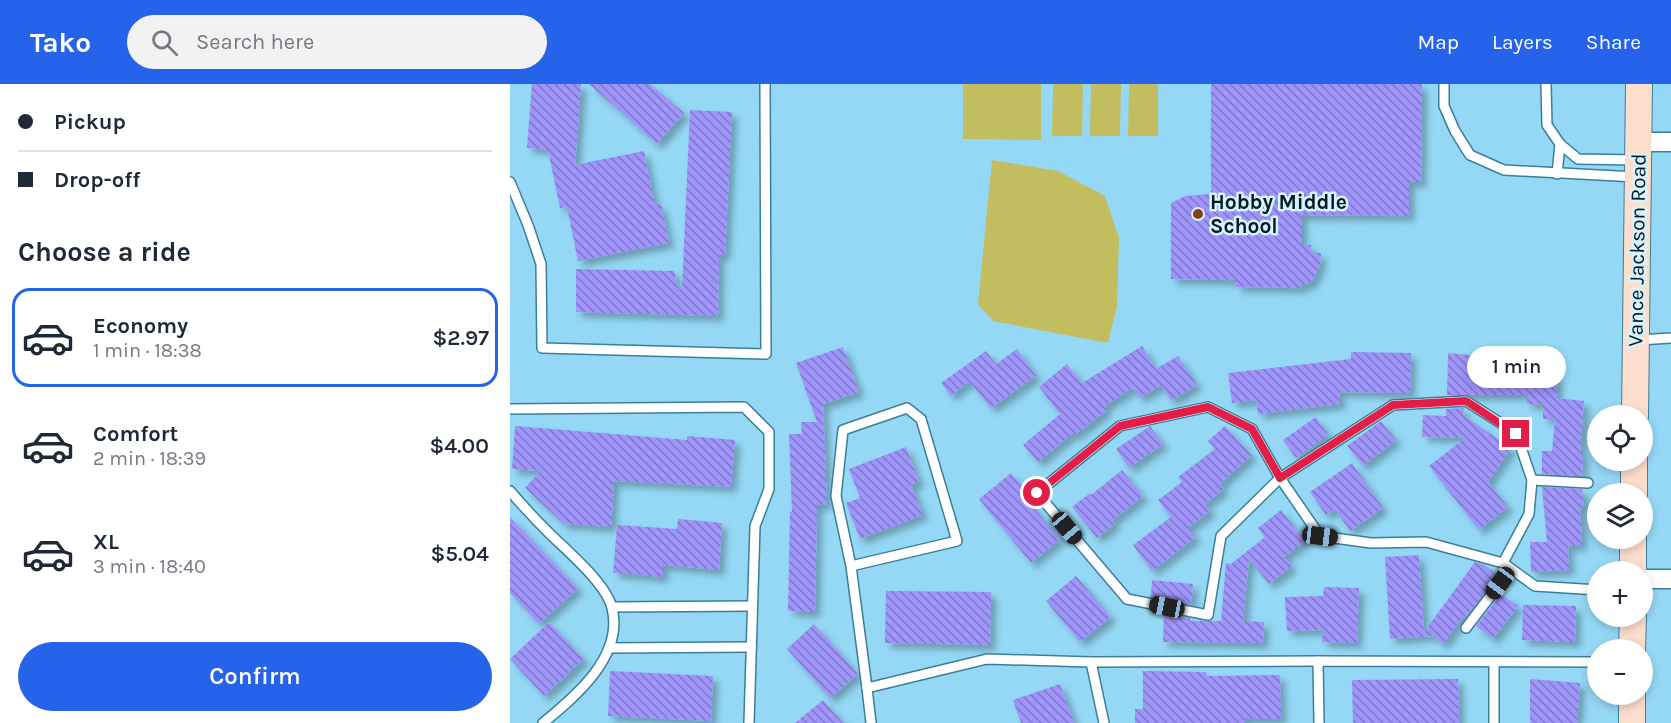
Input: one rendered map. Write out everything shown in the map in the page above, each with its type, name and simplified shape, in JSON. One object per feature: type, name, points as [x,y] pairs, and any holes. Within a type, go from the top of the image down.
[{"type":"main road","name":"Vance Jackson Road","points":[[1635,405],[1639,84]]},
{"type":"main road","points":[[1632,705],[1632,723]]},
{"type":"street","points":[[1639,160],[1671,142]]},
{"type":"street","points":[[1653,579],[1671,579]]},
{"type":"lane","points":[[510,182],[541,264],[542,348],[766,354],[765,84]]},
{"type":"lane","points":[[1444,84],[1444,106],[1455,131],[1470,155],[1504,170],[1557,174],[1639,160]]},
{"type":"lane","points":[[1546,84],[1547,125],[1560,144],[1578,159],[1639,160]]},
{"type":"lane","points":[[1557,174],[1560,144]]},
{"type":"lane","points":[[1636,341],[1671,338]]},
{"type":"lane","points":[[1466,628],[1507,566],[1529,514],[1532,480],[1516,434],[1466,401],[1393,405],[1280,478],[1221,536],[1208,615],[1127,599],[1037,493],[1120,426],[1208,407],[1252,429],[1280,478],[1320,536],[1371,543],[1426,542],[1507,566],[1535,586],[1587,589]]},
{"type":"lane","points":[[510,409],[744,407],[769,432],[769,489],[755,526],[749,723]]},
{"type":"lane","points":[[850,566],[957,541],[921,419],[907,408],[843,430],[836,496],[850,566],[871,723]]},
{"type":"lane","points":[[1532,480],[1588,483]]},
{"type":"lane","points":[[510,492],[595,579],[612,607],[614,627],[609,648],[591,679],[543,723]]},
{"type":"lane","points":[[612,607],[752,606]]},
{"type":"lane","points":[[609,648],[751,647]]},
{"type":"lane","points":[[867,688],[987,659],[1091,662],[1587,662]]},
{"type":"lane","points":[[1091,662],[1104,723]]},
{"type":"lane","points":[[1318,662],[1319,723]]},
{"type":"lane","points":[[1494,662],[1494,723]]},
{"type":"shaded area","points":[[963,84],[1041,84],[1041,140],[963,139]]},
{"type":"shaded area","points":[[1053,84],[1083,84],[1082,136],[1052,136]]},
{"type":"shaded area","points":[[1091,84],[1121,84],[1120,136],[1090,136]]},
{"type":"shaded area","points":[[1129,84],[1158,84],[1158,136],[1128,136]]},
{"type":"shaded area","points":[[992,160],[1058,171],[1105,196],[1119,238],[1117,306],[1108,343],[993,321],[978,304]]},
{"type":"building","points":[[532,84],[581,84],[575,165],[644,151],[655,205],[661,204],[669,243],[578,261],[567,207],[560,208],[548,150],[527,148]]},
{"type":"building","points":[[589,84],[650,84],[684,113],[657,144]]},
{"type":"building","points":[[1211,84],[1422,84],[1421,182],[1409,182],[1409,216],[1302,215],[1302,245],[1311,245],[1311,253],[1321,253],[1320,265],[1314,278],[1310,284],[1302,284],[1302,288],[1236,287],[1236,280],[1171,279],[1171,203],[1185,196],[1211,194]]},
{"type":"building","points":[[690,110],[732,112],[725,255],[719,255],[718,316],[576,312],[576,269],[674,271],[678,289],[682,289]]},
{"type":"building","points":[[1142,346],[1156,369],[1178,356],[1197,385],[1171,401],[1161,385],[1140,398],[1133,388],[1104,406],[1107,410],[1075,435],[1073,433],[1038,462],[1023,445],[1060,414],[1039,387],[1067,364],[1082,383]]},
{"type":"building","points":[[843,347],[859,392],[823,404],[827,504],[817,505],[815,612],[788,611],[790,512],[792,512],[789,434],[802,434],[801,422],[817,422],[796,363]]},
{"type":"building","points":[[1017,349],[1036,376],[991,408],[969,381],[951,396],[941,383],[986,351],[996,364]]},
{"type":"building","points":[[1351,352],[1411,353],[1410,393],[1339,392],[1340,404],[1258,414],[1256,400],[1232,403],[1228,373],[1351,359]]},
{"type":"building","points":[[1448,353],[1528,360],[1528,376],[1558,378],[1556,398],[1584,401],[1580,452],[1583,452],[1582,476],[1542,474],[1542,451],[1552,451],[1555,419],[1543,419],[1543,400],[1540,405],[1527,404],[1527,395],[1447,395]]},
{"type":"building","points":[[1464,408],[1463,415],[1511,448],[1488,482],[1508,507],[1479,530],[1429,466],[1465,438],[1422,437],[1423,415],[1446,416],[1446,409]]},
{"type":"building","points":[[1316,417],[1328,435],[1296,458],[1283,440]]},
{"type":"building","points":[[1381,421],[1396,440],[1363,466],[1347,446]]},
{"type":"building","points":[[515,426],[687,440],[687,436],[735,440],[731,487],[614,481],[611,527],[564,524],[525,488],[540,471],[512,469]]},
{"type":"building","points":[[1150,426],[1163,444],[1129,468],[1116,449]]},
{"type":"building","points":[[1225,426],[1252,455],[1220,484],[1224,489],[1205,504],[1210,511],[1188,528],[1196,537],[1152,571],[1133,545],[1171,517],[1158,500],[1182,482],[1178,477],[1215,449],[1208,441]]},
{"type":"building","points":[[906,447],[919,482],[911,485],[923,515],[860,539],[846,503],[860,498],[849,469]]},
{"type":"building","points":[[1352,463],[1383,508],[1350,531],[1335,509],[1326,515],[1310,492]]},
{"type":"building","points":[[1122,470],[1143,496],[1112,521],[1115,524],[1097,538],[1072,507]]},
{"type":"building","points":[[1011,473],[1030,496],[1027,499],[1060,539],[1031,563],[979,499]]},
{"type":"building","points":[[1542,487],[1582,489],[1584,507],[1580,507],[1582,545],[1568,546],[1569,570],[1531,572],[1530,542],[1547,542]]},
{"type":"building","points":[[1281,510],[1305,541],[1284,557],[1292,566],[1269,584],[1249,559],[1243,621],[1264,622],[1263,643],[1163,642],[1164,613],[1190,618],[1190,621],[1221,621],[1226,563],[1231,564],[1265,537],[1258,528]]},
{"type":"building","points":[[510,517],[578,588],[539,624],[510,593]]},
{"type":"building","points":[[678,519],[722,523],[719,570],[663,565],[663,577],[613,573],[617,525],[677,529]]},
{"type":"building","points":[[1419,555],[1424,632],[1475,562],[1495,573],[1487,584],[1490,586],[1443,644],[1433,636],[1390,639],[1385,557]]},
{"type":"building","points":[[1076,576],[1111,617],[1080,642],[1046,601]]},
{"type":"building","points":[[1152,580],[1193,584],[1191,605],[1151,597]]},
{"type":"building","points":[[1324,587],[1359,588],[1357,643],[1322,642],[1323,630],[1287,631],[1285,597],[1323,596]]},
{"type":"building","points":[[886,591],[991,592],[990,645],[885,643]]},
{"type":"building","points":[[1501,594],[1518,606],[1493,639],[1476,626]]},
{"type":"building","points":[[1523,605],[1576,606],[1575,642],[1522,640]]},
{"type":"building","points":[[549,622],[584,659],[544,696],[510,659]]},
{"type":"building","points":[[814,624],[858,674],[830,698],[787,649]]},
{"type":"building","points":[[610,671],[713,676],[711,721],[608,716]]},
{"type":"building","points":[[1143,671],[1206,672],[1207,676],[1280,675],[1281,719],[1245,719],[1245,723],[1135,723],[1135,709],[1143,709]]},
{"type":"building","points":[[1458,679],[1459,723],[1353,723],[1352,680]]},
{"type":"building","points":[[1530,679],[1580,683],[1577,723],[1530,723]]},
{"type":"building","points":[[1060,684],[1074,723],[1021,723],[1013,700]]},
{"type":"building","points":[[823,700],[843,723],[795,723]]},
{"type":"place","name":"Hobby Middle School","points":[[1198,214]]},
{"type":"route","points":[[1037,493],[1120,426],[1208,407],[1252,429],[1280,478],[1393,405],[1466,401],[1516,434]]}]
